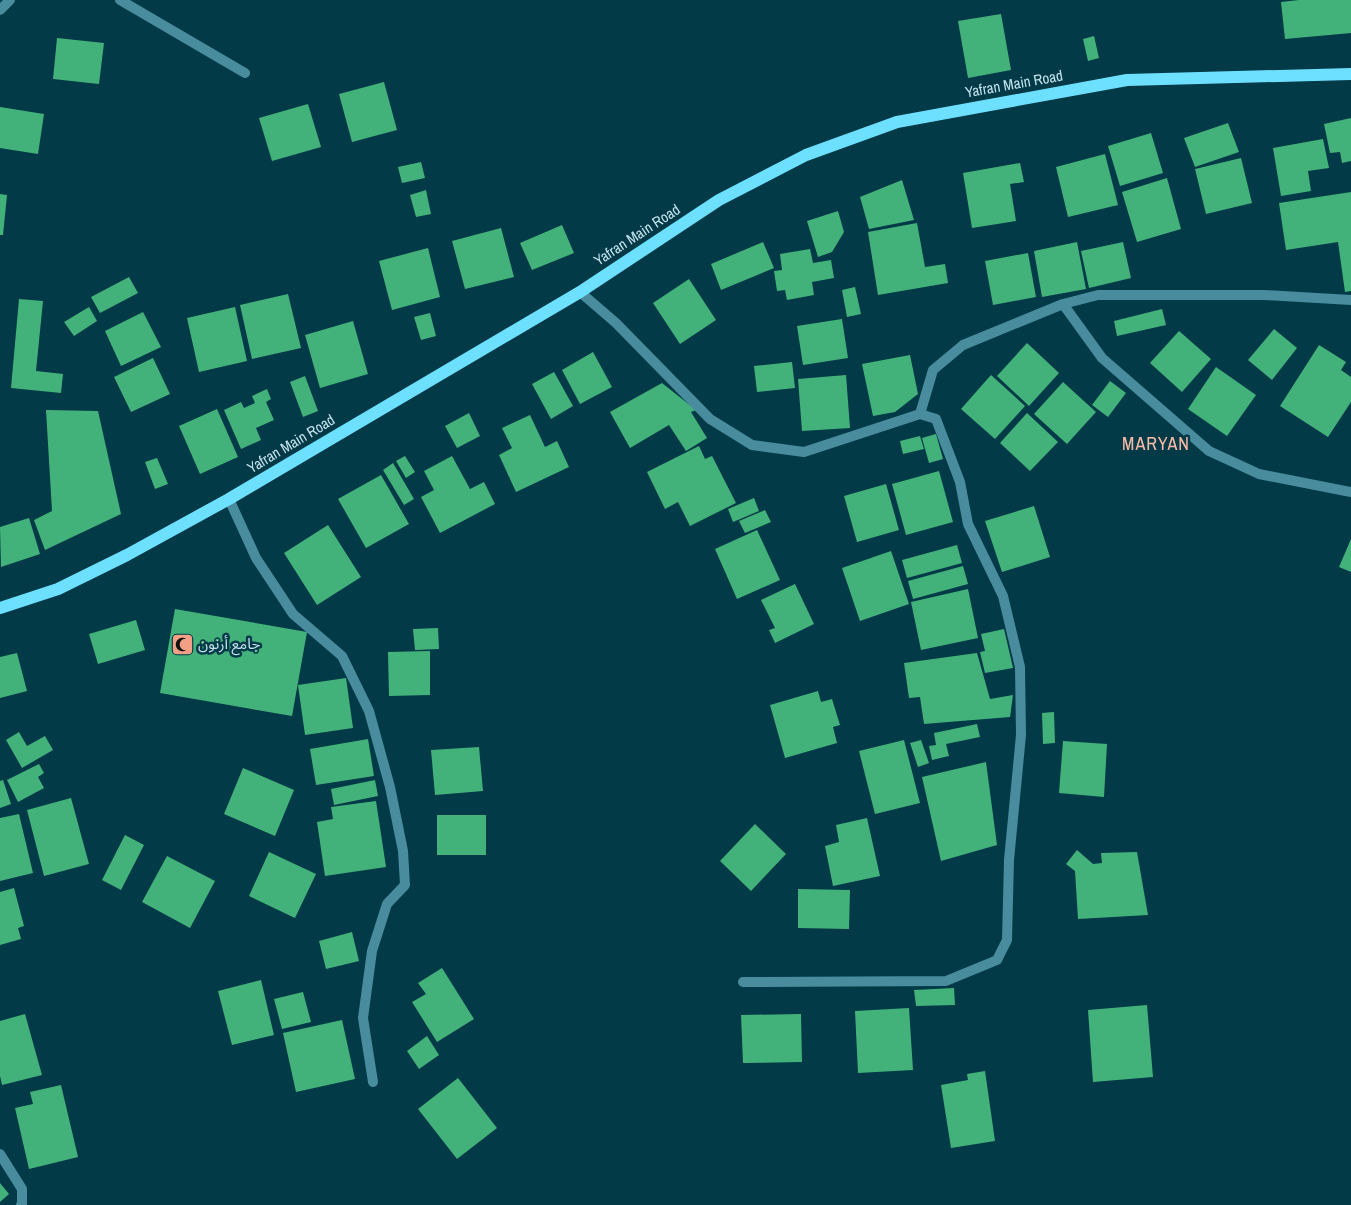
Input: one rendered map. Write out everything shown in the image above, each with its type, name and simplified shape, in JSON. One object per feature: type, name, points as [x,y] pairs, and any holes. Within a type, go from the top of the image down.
[{"type":"main road","name":"Yafran Main Road","points":[[0,608],[58,589],[127,555],[229,499],[580,292],[719,200],[806,155],[896,122],[1127,80],[1351,74]]},
{"type":"street","points":[[0,10],[10,0]]},
{"type":"street","points":[[120,0],[245,73]]},
{"type":"street","points":[[580,292],[616,323],[710,420],[752,445],[804,452],[920,414],[936,419],[960,482],[968,524],[1003,596],[1020,667],[1021,735],[1009,860],[1007,940],[997,960],[946,980],[743,982]]},
{"type":"street","points":[[920,414],[933,370],[963,345],[1063,304],[1098,295],[1264,295],[1351,300]]},
{"type":"street","points":[[1063,304],[1102,358],[1209,450],[1259,474],[1351,492]]},
{"type":"street","points":[[229,499],[256,558],[293,614],[342,656],[369,710],[390,787],[403,851],[405,885],[387,904],[372,951],[362,1018],[373,1082]]},
{"type":"street","points":[[0,1154],[22,1189],[21,1205]]},
{"type":"building","points":[[1351,0],[1351,33],[1285,39],[1281,2]]},
{"type":"building","points":[[1001,14],[1011,70],[968,78],[958,21]]},
{"type":"building","points":[[1094,36],[1099,58],[1088,61],[1083,39]]},
{"type":"building","points":[[57,38],[104,43],[99,84],[53,79]]},
{"type":"building","points":[[384,82],[397,130],[352,142],[339,94]]},
{"type":"building","points":[[308,104],[321,147],[272,161],[259,118]]},
{"type":"building","points":[[0,107],[44,114],[38,154],[0,148]]},
{"type":"building","points":[[1351,118],[1351,161],[1342,163],[1340,152],[1330,153],[1324,124]]},
{"type":"building","points":[[1228,123],[1239,152],[1195,167],[1184,138]]},
{"type":"building","points":[[1151,133],[1163,173],[1120,186],[1108,146]]},
{"type":"building","points":[[1323,139],[1329,168],[1308,171],[1311,191],[1281,196],[1273,148]]},
{"type":"building","points":[[1105,154],[1118,205],[1068,217],[1056,167]]},
{"type":"building","points":[[1241,158],[1252,203],[1206,214],[1195,169]]},
{"type":"building","points":[[421,162],[425,178],[402,183],[398,167]]},
{"type":"building","points":[[1020,163],[1024,182],[1010,184],[1016,221],[972,228],[963,173]]},
{"type":"building","points":[[1167,178],[1181,229],[1137,242],[1122,192]]},
{"type":"building","points":[[902,180],[914,220],[869,229],[860,197]]},
{"type":"building","points":[[426,190],[431,214],[416,217],[410,195]]},
{"type":"building","points":[[1351,192],[1351,291],[1345,292],[1338,242],[1286,250],[1279,203]]},
{"type":"building","points":[[0,194],[7,195],[3,235],[0,235]]},
{"type":"building","points":[[838,211],[844,232],[832,252],[818,257],[807,221]]},
{"type":"building","points":[[917,223],[925,267],[945,264],[948,283],[878,295],[868,232]]},
{"type":"building","points":[[562,225],[574,253],[532,270],[520,243]]},
{"type":"building","points":[[501,228],[514,277],[465,289],[452,241]]},
{"type":"building","points":[[763,242],[774,268],[721,290],[711,264]]},
{"type":"building","points":[[1077,242],[1086,289],[1042,297],[1034,251]]},
{"type":"building","points":[[1123,242],[1131,278],[1089,288],[1081,251]]},
{"type":"building","points":[[428,248],[440,297],[392,310],[379,261]]},
{"type":"building","points":[[810,249],[813,263],[831,260],[834,278],[812,282],[814,295],[787,300],[785,290],[777,291],[774,271],[782,270],[780,254]]},
{"type":"building","points":[[1028,253],[1036,297],[993,305],[985,261]]},
{"type":"building","points":[[129,277],[138,293],[100,313],[91,297]]},
{"type":"building","points":[[689,279],[716,320],[680,344],[653,303]]},
{"type":"building","points":[[855,287],[861,314],[847,317],[842,290]]},
{"type":"building","points":[[288,294],[301,348],[252,359],[240,305]]},
{"type":"building","points":[[19,299],[43,301],[36,371],[63,374],[61,393],[11,388]]},
{"type":"building","points":[[89,307],[97,321],[74,336],[64,322]]},
{"type":"building","points":[[235,307],[247,361],[199,372],[187,318]]},
{"type":"building","points":[[1162,309],[1166,325],[1117,336],[1114,321]]},
{"type":"building","points":[[143,312],[161,347],[121,366],[105,331]]},
{"type":"building","points":[[430,313],[436,336],[421,340],[414,317]]},
{"type":"building","points":[[842,319],[848,358],[803,365],[797,326]]},
{"type":"building","points":[[353,321],[368,374],[320,388],[305,335]]},
{"type":"building","points":[[1274,329],[1297,348],[1272,380],[1248,360]]},
{"type":"building","points":[[1179,331],[1211,359],[1182,392],[1150,363]]},
{"type":"building","points":[[1027,343],[1059,373],[1029,406],[997,376]]},
{"type":"building","points":[[1319,345],[1346,362],[1341,370],[1351,377],[1351,402],[1328,437],[1280,406]]},
{"type":"building","points":[[593,352],[612,387],[580,404],[562,370]]},
{"type":"building","points":[[910,355],[918,394],[895,412],[873,416],[862,364]]},
{"type":"building","points":[[153,358],[170,394],[131,412],[114,377]]},
{"type":"building","points":[[792,362],[795,388],[757,392],[754,366]]},
{"type":"building","points":[[1216,367],[1256,395],[1227,436],[1188,409]]},
{"type":"building","points":[[554,372],[573,406],[551,419],[532,384]]},
{"type":"building","points":[[846,375],[850,428],[802,431],[798,379]]},
{"type":"building","points":[[991,375],[1025,406],[995,439],[961,409]]},
{"type":"building","points":[[305,376],[318,411],[303,417],[290,382]]},
{"type":"building","points":[[1110,381],[1126,393],[1108,417],[1092,405]]},
{"type":"building","points":[[1063,382],[1096,412],[1067,444],[1034,414]]},
{"type":"building","points":[[662,383],[696,410],[691,412],[707,438],[686,451],[669,425],[630,448],[610,412]]},
{"type":"building","points":[[267,389],[271,399],[266,402],[274,420],[256,428],[261,440],[241,449],[224,410],[241,402],[244,408],[255,403],[252,396]]},
{"type":"building","points":[[217,409],[238,457],[200,474],[179,426]]},
{"type":"building","points":[[46,410],[98,411],[121,514],[45,550],[34,520],[52,511]]},
{"type":"building","points":[[469,413],[480,436],[457,448],[445,426]]},
{"type":"building","points":[[1027,413],[1058,442],[1030,471],[1000,443]]},
{"type":"building","points":[[530,415],[545,447],[557,441],[569,467],[516,492],[499,455],[512,448],[502,428]]},
{"type":"building","points":[[936,434],[943,459],[929,463],[922,438]]},
{"type":"building","points":[[920,436],[924,449],[903,454],[900,441]]},
{"type":"building","points":[[699,446],[705,459],[712,456],[736,503],[690,526],[678,502],[665,509],[647,472]]},
{"type":"building","points":[[405,456],[415,472],[406,478],[396,461]]},
{"type":"building","points":[[452,456],[470,489],[484,482],[495,504],[440,533],[421,497],[434,490],[424,471]]},
{"type":"building","points":[[157,458],[168,484],[155,489],[145,462]]},
{"type":"building","points":[[393,463],[414,499],[404,505],[383,470]]},
{"type":"building","points":[[939,471],[953,522],[906,535],[892,484]]},
{"type":"building","points":[[381,475],[409,524],[366,548],[338,499]]},
{"type":"building","points":[[886,484],[899,530],[857,542],[844,496]]},
{"type":"building","points":[[754,498],[759,511],[733,522],[728,509]]},
{"type":"building","points":[[1034,506],[1050,557],[1002,572],[985,521]]},
{"type":"building","points":[[765,510],[771,522],[745,533],[739,521]]},
{"type":"building","points":[[29,518],[40,554],[1,567],[0,527]]},
{"type":"building","points":[[328,525],[361,577],[317,605],[284,553]]},
{"type":"building","points":[[757,530],[780,580],[737,599],[715,549]]},
{"type":"building","points":[[1351,539],[1351,572],[1339,567]]},
{"type":"building","points":[[957,545],[962,563],[907,578],[902,560]]},
{"type":"building","points":[[891,551],[909,604],[860,621],[842,568]]},
{"type":"building","points":[[963,566],[968,584],[913,599],[908,581]]},
{"type":"building","points":[[795,584],[814,624],[775,643],[769,630],[775,628],[761,600]]},
{"type":"building","points":[[968,589],[978,638],[921,650],[911,602]]},
{"type":"building","points":[[175,609],[307,632],[292,716],[160,693]]},
{"type":"building","points":[[136,620],[145,650],[98,664],[89,634]]},
{"type":"building","points":[[438,628],[439,649],[415,650],[413,629]]},
{"type":"building","points":[[1004,629],[1013,668],[985,673],[980,652],[985,651],[981,634]]},
{"type":"building","points":[[430,651],[430,695],[389,696],[388,652]]},
{"type":"building","points":[[17,653],[27,691],[0,698],[0,657]]},
{"type":"building","points":[[977,653],[990,699],[1013,695],[1010,717],[924,724],[920,697],[909,698],[904,663]]},
{"type":"building","points":[[346,678],[353,728],[305,735],[298,685]]},
{"type":"building","points":[[818,691],[821,702],[832,699],[840,725],[833,727],[837,743],[785,758],[770,705]]},
{"type":"building","points":[[1054,712],[1055,743],[1043,744],[1042,713]]},
{"type":"building","points":[[977,724],[980,737],[946,744],[949,756],[932,760],[929,746],[936,745],[934,733]]},
{"type":"building","points":[[19,732],[27,746],[45,736],[53,750],[22,768],[6,740]]},
{"type":"building","points":[[368,739],[374,776],[316,785],[310,749]]},
{"type":"building","points":[[904,740],[920,803],[875,814],[859,751]]},
{"type":"building","points":[[921,740],[929,763],[918,767],[910,743]]},
{"type":"building","points":[[1063,741],[1107,744],[1104,797],[1059,793]]},
{"type":"building","points":[[479,747],[483,791],[435,795],[431,750]]},
{"type":"building","points":[[986,762],[997,845],[941,861],[922,777]]},
{"type":"building","points":[[39,764],[44,773],[38,777],[44,788],[18,802],[7,780]]},
{"type":"building","points":[[243,768],[294,790],[275,836],[224,814]]},
{"type":"building","points":[[3,780],[11,804],[0,808],[0,781]]},
{"type":"building","points":[[375,780],[378,796],[334,805],[331,789]]},
{"type":"building","points":[[71,798],[89,864],[44,876],[27,810]]},
{"type":"building","points":[[376,801],[386,867],[325,876],[317,822],[333,819],[331,807]]},
{"type":"building","points":[[19,814],[33,873],[0,881],[0,818]]},
{"type":"building","points":[[437,815],[486,815],[486,855],[437,855]]},
{"type":"building","points":[[867,818],[880,876],[833,886],[825,846],[839,842],[836,825]]},
{"type":"building","points":[[755,824],[786,854],[751,891],[720,861]]},
{"type":"building","points":[[125,835],[144,845],[121,890],[102,880]]},
{"type":"building","points":[[1077,850],[1093,864],[1102,863],[1101,853],[1137,852],[1148,915],[1078,919],[1075,871],[1066,864]]},
{"type":"building","points":[[269,852],[316,874],[295,918],[249,896]]},
{"type":"building","points":[[167,856],[215,881],[190,928],[142,902]]},
{"type":"building","points":[[14,888],[24,926],[18,928],[21,939],[0,945],[0,892]]},
{"type":"building","points":[[798,889],[850,890],[849,929],[798,928]]},
{"type":"building","points":[[352,932],[359,961],[326,969],[319,941]]},
{"type":"building","points":[[442,968],[474,1019],[437,1042],[412,1002],[426,994],[418,983]]},
{"type":"building","points":[[261,980],[274,1035],[232,1045],[218,991]]},
{"type":"building","points":[[954,988],[955,1005],[916,1006],[914,990]]},
{"type":"building","points":[[303,992],[311,1022],[282,1029],[274,999]]},
{"type":"building","points":[[1147,1005],[1153,1077],[1093,1082],[1088,1010]]},
{"type":"building","points":[[909,1008],[913,1070],[858,1073],[855,1011]]},
{"type":"building","points":[[25,1014],[42,1075],[2,1085],[0,1076],[0,1021]]},
{"type":"building","points":[[801,1014],[802,1062],[743,1063],[741,1015]]},
{"type":"building","points":[[342,1020],[355,1079],[296,1092],[283,1033]]},
{"type":"building","points":[[427,1036],[439,1055],[419,1069],[407,1051]]},
{"type":"building","points":[[985,1071],[995,1141],[951,1148],[941,1085],[968,1080],[967,1074]]},
{"type":"building","points":[[458,1078],[497,1128],[457,1159],[418,1109]]},
{"type":"building","points":[[61,1085],[78,1157],[29,1169],[15,1108],[33,1104],[30,1092]]},
{"type":"building","points":[[0,1183],[9,1194],[0,1202]]},
{"type":"place","name":"جامع أرنون","points":[[182,644]]},
{"type":"district","name":"MARYAN","points":[[1156,444]]}]
